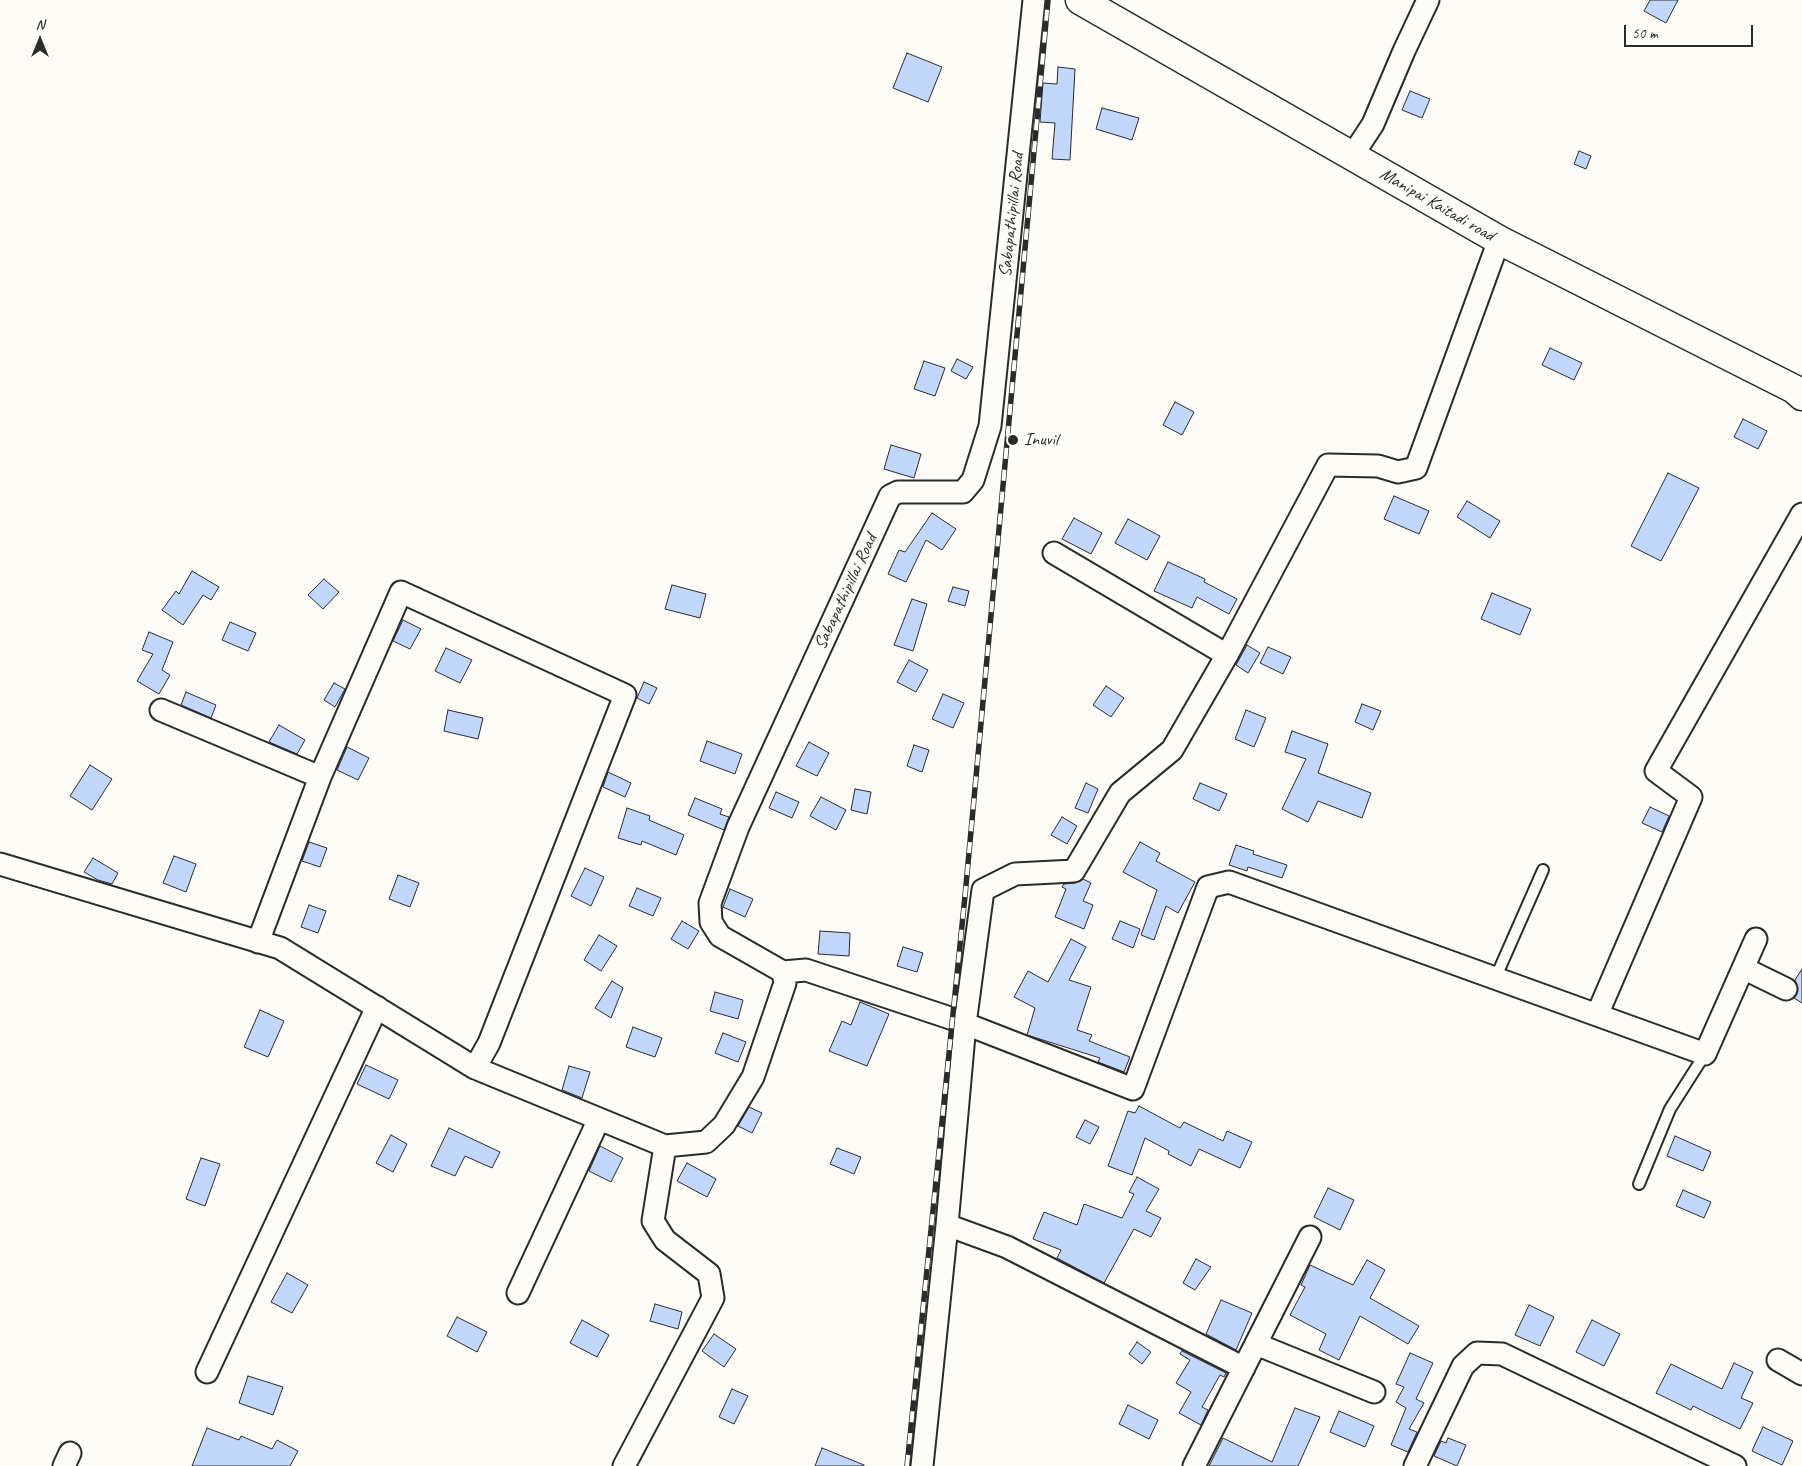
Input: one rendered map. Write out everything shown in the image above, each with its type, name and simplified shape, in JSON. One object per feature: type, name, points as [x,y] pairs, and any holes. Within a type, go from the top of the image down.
[{"type":"main road","name":"Manipai Kaitadi road","points":[[1080,0],[1499,240],[1794,389],[1802,396]]},
{"type":"street","name":"Sabapathipillai Road","points":[[783,972],[720,936],[711,922],[710,903],[738,827],[890,496],[898,492],[963,492],[973,480],[990,426],[1034,0]]},
{"type":"street","points":[[1352,156],[1373,124],[1428,0]]},
{"type":"street","points":[[922,1466],[948,1225],[965,1024],[983,890],[1015,874],[1074,871],[1120,793],[1172,750],[1227,655],[1328,464],[1378,466],[1398,472],[1416,468],[1499,240]]},
{"type":"street","points":[[1597,1015],[1691,796],[1656,771],[1802,514]]},
{"type":"street","points":[[1054,553],[1227,655]]},
{"type":"street","points":[[258,942],[320,777],[401,592],[626,695],[489,1044],[475,1068]]},
{"type":"street","points":[[161,710],[320,777]]},
{"type":"street","points":[[0,864],[280,948],[475,1068],[665,1146],[706,1142],[724,1125],[753,1077],[785,983],[783,972],[806,970],[965,1024],[1133,1089],[1208,887],[1229,882],[1705,1054],[1756,939]]},
{"type":"street","points":[[1742,968],[1786,989]]},
{"type":"street","points":[[208,1372],[377,1007]]},
{"type":"street","points":[[518,1293],[599,1119]]},
{"type":"street","points":[[624,1466],[713,1298],[709,1274],[665,1240],[653,1221],[665,1146]]},
{"type":"street","points":[[948,1225],[1007,1247],[1244,1368]]},
{"type":"street","points":[[1194,1466],[1310,1237]]},
{"type":"street","points":[[1256,1344],[1374,1392]]},
{"type":"street","points":[[1415,1466],[1463,1366],[1477,1353],[1502,1354],[1735,1466]]},
{"type":"street","points":[[1778,1360],[1802,1374]]},
{"type":"lane","points":[[1495,979],[1543,870]]},
{"type":"lane","points":[[1639,1184],[1670,1110],[1705,1054]]},
{"type":"building","points":[[1650,0],[1678,0],[1666,23],[1644,11]]},
{"type":"building","points":[[907,53],[942,67],[928,102],[893,88]]},
{"type":"building","points":[[1058,67],[1075,69],[1070,160],[1052,159],[1055,123],[1040,122],[1043,83],[1057,84]]},
{"type":"building","points":[[1410,91],[1430,99],[1422,118],[1402,110]]},
{"type":"building","points":[[1102,108],[1139,118],[1132,140],[1096,129]]},
{"type":"building","points":[[1579,151],[1591,156],[1586,169],[1574,164]]},
{"type":"building","points":[[1550,348],[1582,363],[1574,380],[1542,365]]},
{"type":"building","points":[[957,359],[973,367],[966,379],[951,371]]},
{"type":"building","points":[[924,361],[945,368],[935,396],[914,389]]},
{"type":"building","points":[[1175,402],[1194,412],[1182,435],[1163,425]]},
{"type":"building","points":[[1743,419],[1767,431],[1758,449],[1734,437]]},
{"type":"building","points":[[891,445],[921,454],[914,478],[884,469]]},
{"type":"building","points":[[1668,473],[1699,488],[1661,561],[1631,546]]},
{"type":"building","points":[[1394,496],[1429,511],[1419,534],[1384,519]]},
{"type":"building","points":[[1467,501],[1500,521],[1490,538],[1457,517]]},
{"type":"building","points":[[932,513],[956,529],[942,550],[926,540],[906,582],[888,574],[899,550],[905,552]]},
{"type":"building","points":[[1074,518],[1102,533],[1091,554],[1062,539]]},
{"type":"building","points":[[1128,519],[1160,536],[1147,560],[1115,543]]},
{"type":"building","points":[[1168,562],[1205,579],[1204,582],[1237,599],[1229,614],[1197,597],[1192,608],[1154,591]]},
{"type":"building","points":[[192,571],[219,587],[211,600],[203,595],[183,625],[162,610],[176,591],[179,594]]},
{"type":"building","points":[[324,579],[339,592],[323,609],[308,595]]},
{"type":"building","points":[[672,585],[706,594],[700,618],[665,609]]},
{"type":"building","points":[[953,587],[969,591],[965,606],[948,601]]},
{"type":"building","points":[[1492,593],[1531,609],[1520,635],[1481,619]]},
{"type":"building","points":[[912,599],[927,604],[913,651],[894,645]]},
{"type":"building","points":[[403,620],[421,629],[410,649],[393,641]]},
{"type":"building","points":[[230,622],[256,633],[248,651],[222,640]]},
{"type":"building","points":[[149,632],[173,642],[162,670],[170,675],[159,694],[137,681],[153,654],[142,650]]},
{"type":"building","points":[[1247,645],[1260,653],[1248,673],[1236,665]]},
{"type":"building","points":[[1268,647],[1291,657],[1283,674],[1260,663]]},
{"type":"building","points":[[446,648],[472,660],[460,683],[435,671]]},
{"type":"building","points":[[909,660],[928,670],[916,692],[897,682]]},
{"type":"building","points":[[644,682],[657,688],[649,704],[637,698]]},
{"type":"building","points":[[334,683],[345,689],[335,707],[324,700]]},
{"type":"building","points":[[1106,686],[1124,698],[1111,717],[1093,705]]},
{"type":"building","points":[[186,692],[216,705],[211,718],[181,705]]},
{"type":"building","points":[[943,694],[964,703],[953,728],[932,719]]},
{"type":"building","points":[[1362,704],[1381,711],[1373,730],[1355,722]]},
{"type":"building","points":[[448,710],[483,718],[478,739],[444,731]]},
{"type":"building","points":[[1246,710],[1266,718],[1254,747],[1235,739]]},
{"type":"building","points":[[279,725],[305,740],[297,754],[269,742]]},
{"type":"building","points":[[1292,731],[1328,744],[1318,773],[1371,793],[1362,818],[1318,801],[1308,822],[1282,809],[1306,759],[1285,752]]},
{"type":"building","points":[[707,741],[742,754],[735,774],[700,761]]},
{"type":"building","points":[[809,742],[829,753],[817,776],[796,766]]},
{"type":"building","points":[[914,745],[929,750],[922,772],[907,766]]},
{"type":"building","points":[[347,747],[369,758],[358,780],[337,770]]},
{"type":"building","points":[[90,765],[112,779],[92,810],[70,796]]},
{"type":"building","points":[[608,772],[631,783],[625,797],[603,787]]},
{"type":"building","points":[[1086,783],[1098,789],[1088,813],[1075,808]]},
{"type":"building","points":[[1200,783],[1227,794],[1219,811],[1193,799]]},
{"type":"building","points":[[855,789],[871,792],[867,814],[851,810]]},
{"type":"building","points":[[776,792],[799,802],[792,818],[769,808]]},
{"type":"building","points":[[821,797],[846,810],[836,830],[810,816]]},
{"type":"building","points":[[695,798],[722,809],[720,814],[729,817],[724,830],[688,815]]},
{"type":"building","points":[[1650,807],[1669,816],[1662,832],[1642,823]]},
{"type":"building","points":[[627,808],[650,816],[649,820],[684,835],[676,855],[642,841],[641,845],[618,838]]},
{"type":"building","points":[[1062,817],[1077,826],[1067,844],[1051,835]]},
{"type":"building","points":[[309,842],[327,848],[320,867],[302,861]]},
{"type":"building","points":[[1140,842],[1160,853],[1156,861],[1195,882],[1178,913],[1166,906],[1154,940],[1141,935],[1157,890],[1123,872]]},
{"type":"building","points":[[1236,845],[1254,851],[1253,854],[1287,865],[1282,878],[1248,867],[1247,871],[1229,865]]},
{"type":"building","points":[[174,856],[196,864],[186,892],[163,883]]},
{"type":"building","points":[[93,858],[118,873],[112,884],[98,880],[84,872]]},
{"type":"building","points":[[585,868],[604,877],[591,906],[571,896]]},
{"type":"building","points":[[398,875],[419,883],[410,907],[389,899]]},
{"type":"building","points":[[1083,879],[1091,883],[1083,901],[1093,905],[1084,929],[1055,917],[1066,889],[1062,887],[1064,884],[1075,883]]},
{"type":"building","points":[[637,888],[661,898],[653,916],[629,906]]},
{"type":"building","points":[[730,889],[753,899],[745,917],[723,907]]},
{"type":"building","points":[[309,905],[326,911],[318,933],[301,927]]},
{"type":"building","points":[[682,921],[699,931],[688,949],[671,939]]},
{"type":"building","points":[[1120,921],[1140,929],[1133,948],[1112,939]]},
{"type":"building","points":[[820,931],[850,933],[849,956],[818,954]]},
{"type":"building","points":[[599,935],[617,946],[601,971],[584,960]]},
{"type":"building","points":[[1071,939],[1086,947],[1069,980],[1091,987],[1077,1030],[1092,1035],[1089,1041],[1130,1057],[1124,1072],[1098,1062],[1100,1058],[1027,1035],[1035,1008],[1014,997],[1028,971],[1048,982]]},
{"type":"building","points":[[903,947],[923,953],[917,972],[897,966]]},
{"type":"building","points":[[1802,969],[1802,1003],[1794,998],[1798,989],[1795,980]]},
{"type":"building","points":[[612,981],[623,988],[611,1018],[595,1008]]},
{"type":"building","points":[[715,992],[743,1000],[738,1019],[710,1011]]},
{"type":"building","points":[[860,1002],[889,1014],[867,1066],[829,1051],[842,1021],[851,1025]]},
{"type":"building","points":[[260,1010],[284,1021],[268,1057],[244,1047]]},
{"type":"building","points":[[633,1027],[662,1038],[655,1057],[626,1047]]},
{"type":"building","points":[[723,1033],[746,1042],[738,1062],[715,1053]]},
{"type":"building","points":[[366,1065],[398,1080],[389,1099],[357,1084]]},
{"type":"building","points":[[569,1066],[590,1072],[582,1098],[562,1090]]},
{"type":"building","points":[[1139,1106],[1180,1128],[1184,1122],[1223,1141],[1227,1131],[1252,1142],[1240,1168],[1199,1149],[1191,1166],[1168,1154],[1169,1151],[1145,1138],[1132,1175],[1108,1166],[1128,1111],[1135,1113]]},
{"type":"building","points":[[749,1107],[762,1113],[752,1133],[738,1126]]},
{"type":"building","points":[[1085,1120],[1099,1127],[1090,1144],[1076,1137]]},
{"type":"building","points":[[449,1128],[500,1152],[492,1168],[465,1156],[455,1176],[431,1166]]},
{"type":"building","points":[[391,1135],[407,1144],[393,1172],[376,1163]]},
{"type":"building","points":[[1675,1136],[1711,1152],[1703,1171],[1667,1156]]},
{"type":"building","points":[[600,1146],[623,1158],[611,1182],[589,1171]]},
{"type":"building","points":[[837,1148],[861,1157],[854,1174],[830,1164]]},
{"type":"building","points":[[201,1158],[220,1164],[205,1206],[186,1199]]},
{"type":"building","points":[[687,1163],[716,1179],[707,1197],[677,1181]]},
{"type":"building","points":[[1137,1177],[1159,1189],[1146,1211],[1161,1218],[1151,1237],[1134,1229],[1104,1283],[1057,1258],[1061,1250],[1033,1239],[1044,1212],[1077,1225],[1084,1204],[1122,1218],[1134,1194],[1129,1192]]},
{"type":"building","points":[[1328,1188],[1354,1200],[1340,1230],[1314,1217]]},
{"type":"building","points":[[1683,1190],[1711,1202],[1704,1218],[1676,1206]]},
{"type":"building","points":[[1196,1259],[1211,1267],[1195,1290],[1183,1283]]},
{"type":"building","points":[[1367,1260],[1385,1270],[1370,1298],[1419,1326],[1408,1344],[1360,1316],[1339,1360],[1319,1350],[1326,1334],[1290,1315],[1305,1287],[1301,1285],[1310,1265],[1353,1285]]},
{"type":"building","points":[[287,1273],[308,1285],[292,1313],[271,1302]]},
{"type":"building","points":[[1221,1300],[1252,1313],[1236,1350],[1206,1334]]},
{"type":"building","points":[[655,1304],[682,1312],[678,1329],[650,1321]]},
{"type":"building","points":[[1529,1305],[1554,1317],[1540,1346],[1515,1335]]},
{"type":"building","points":[[457,1317],[487,1332],[477,1352],[447,1336]]},
{"type":"building","points":[[582,1320],[609,1335],[597,1357],[570,1343]]},
{"type":"building","points":[[1592,1320],[1620,1334],[1604,1366],[1576,1352]]},
{"type":"building","points":[[714,1334],[736,1349],[724,1367],[702,1351]]},
{"type":"building","points":[[1137,1342],[1151,1352],[1142,1364],[1129,1354]]},
{"type":"building","points":[[1182,1351],[1226,1373],[1224,1377],[1220,1375],[1202,1407],[1208,1410],[1201,1425],[1179,1413],[1191,1392],[1176,1383],[1190,1360],[1180,1354]]},
{"type":"building","points":[[1410,1353],[1433,1363],[1416,1399],[1424,1403],[1409,1429],[1417,1432],[1408,1452],[1391,1445],[1406,1408],[1396,1402],[1404,1387],[1396,1384]]},
{"type":"building","points":[[1734,1363],[1753,1372],[1741,1398],[1753,1403],[1740,1429],[1693,1406],[1691,1410],[1656,1393],[1671,1364],[1722,1389]]},
{"type":"building","points":[[248,1376],[283,1387],[273,1415],[239,1403]]},
{"type":"building","points":[[732,1389],[748,1396],[734,1424],[719,1417]]},
{"type":"building","points":[[1128,1405],[1158,1420],[1149,1439],[1119,1424]]},
{"type":"building","points":[[1295,1408],[1320,1417],[1298,1466],[1209,1466],[1223,1438],[1272,1462]]},
{"type":"building","points":[[1339,1411],[1374,1426],[1365,1447],[1330,1432]]},
{"type":"building","points":[[1763,1427],[1793,1441],[1782,1465],[1752,1451]]},
{"type":"building","points":[[207,1428],[239,1440],[241,1436],[272,1449],[277,1440],[298,1451],[290,1466],[192,1466]]},
{"type":"building","points":[[1448,1438],[1466,1445],[1457,1466],[1434,1456],[1441,1441],[1446,1443]]},
{"type":"building","points":[[822,1448],[864,1465],[864,1466],[815,1466]]},
{"type":"railway","points":[[907,1466],[965,896],[1048,0]]},
{"type":"place","name":"Inuvil","points":[[1013,440]]}]
